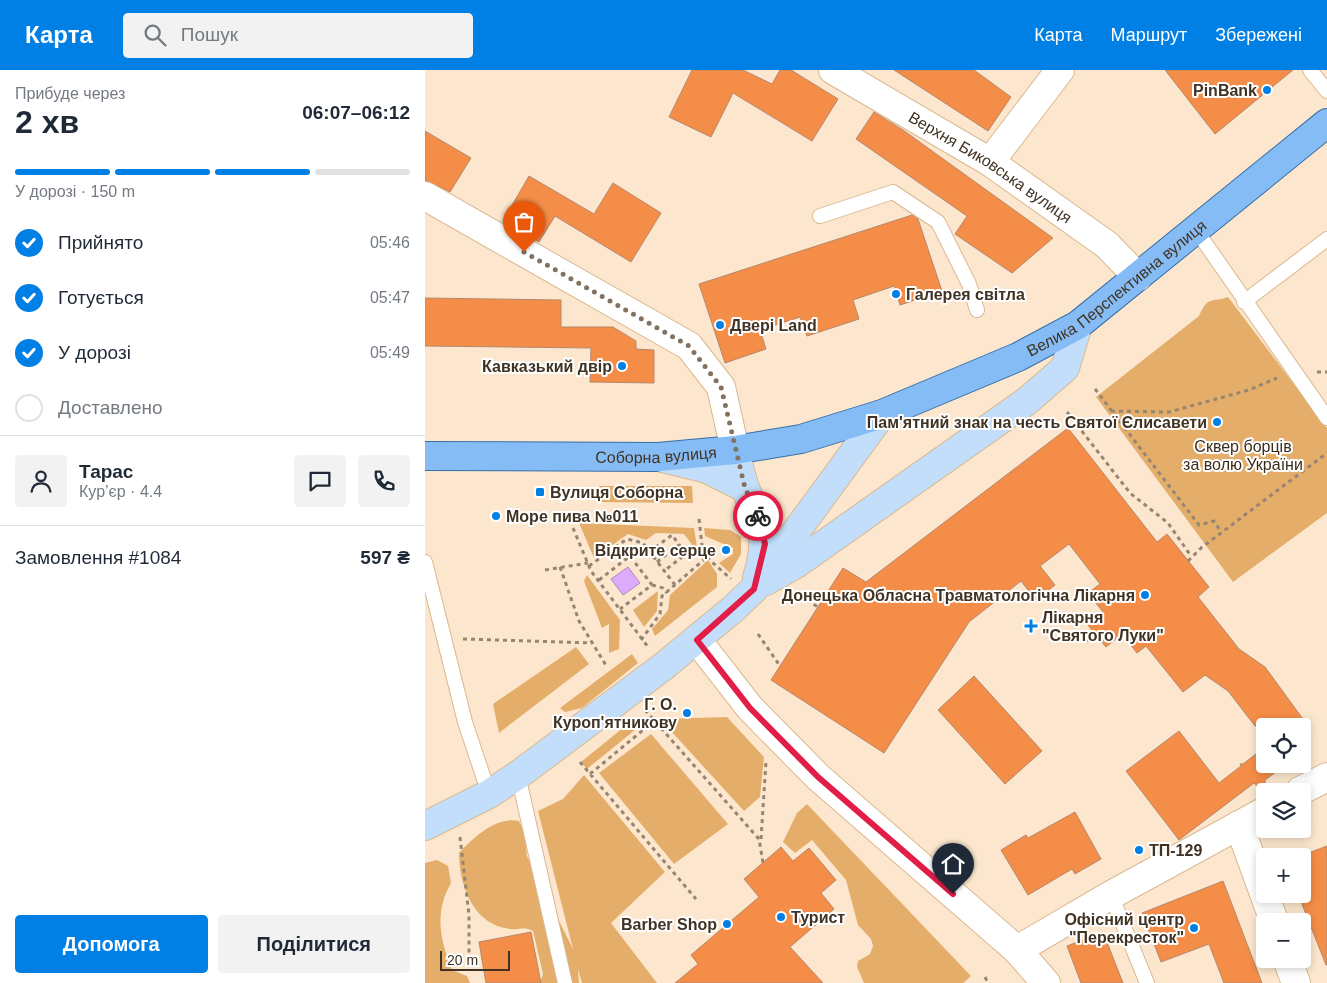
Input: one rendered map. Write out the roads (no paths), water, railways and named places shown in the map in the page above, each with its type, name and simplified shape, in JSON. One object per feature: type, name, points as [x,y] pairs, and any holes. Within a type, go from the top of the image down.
[{"type":"main road","name":"Велика Перспективна вулиця","points":[[882,414],[1018,357],[1078,324],[1138,278],[1327,122]]},
{"type":"main road","points":[[743,584],[796,564],[1027,401],[1065,368],[1078,324]]},
{"type":"main road","name":"Соборна вулиця","points":[[425,456],[658,457],[735,450],[801,439],[882,414]]},
{"type":"main road","points":[[425,826],[489,794],[518,775],[697,640],[882,414]]},
{"type":"main road","points":[[735,450],[745,488],[761,523],[765,544],[743,584]]},
{"type":"main road","points":[[658,457],[707,469],[745,488]]},
{"type":"street","name":"Верхня Биковська вулиця","points":[[833,70],[990,162],[1107,245],[1138,278]]},
{"type":"street","points":[[990,162],[1059,70]]},
{"type":"street","points":[[425,196],[689,346],[721,387],[735,450]]},
{"type":"street","points":[[697,640],[750,708],[818,777],[1017,950],[1046,983]]},
{"type":"street","points":[[1311,785],[1327,776]]},
{"type":"street","points":[[1017,950],[1111,895],[1256,816]]},
{"type":"street","points":[[1239,825],[1271,913]]},
{"type":"street","points":[[1290,968],[1296,983]]},
{"type":"lane","points":[[1310,70],[1327,91]]},
{"type":"lane","points":[[820,216],[893,192],[937,222],[969,284],[977,310]]},
{"type":"lane","points":[[1196,230],[1244,302],[1327,418]]},
{"type":"lane","points":[[1244,302],[1327,239]]},
{"type":"lane","points":[[425,562],[442,638],[465,722],[489,794]]},
{"type":"lane","points":[[518,775],[565,983]]},
{"type":"lane","points":[[1111,895],[1147,983]]},
{"type":"place","name":"PinBank","points":[[1267,90]]},
{"type":"place","name":"Галерея світла","points":[[896,294]]},
{"type":"place","name":"Двері Land","points":[[720,325]]},
{"type":"place","name":"Кавказький двір","points":[[622,366]]},
{"type":"place","name":"Пам'ятний знак на честь Святої Єлисавети","points":[[1217,422]]},
{"type":"place","name":"Вулиця Соборна","points":[[540,492]]},
{"type":"place","name":"Море пива №011","points":[[496,516]]},
{"type":"place","name":"Відкрите серце","points":[[726,550]]},
{"type":"place","name":"Донецька Обласна Травматологічна Лікарня","points":[[1145,595]]},
{"type":"place","name":"Лікарня \"Святого Луки\"","points":[[1031,626]]},
{"type":"place","name":"Г. О. Куроп'ятникову","points":[[687,713]]},
{"type":"place","name":"ТП-129","points":[[1139,850]]},
{"type":"place","name":"Турист","points":[[781,917]]},
{"type":"place","name":"Barber Shop","points":[[727,924]]},
{"type":"place","name":"Офісний центр \"Перекресток\"","points":[[1194,928]]},
{"type":"park label","name":"Сквер борців за волю України","points":[[1243,455]]}]
